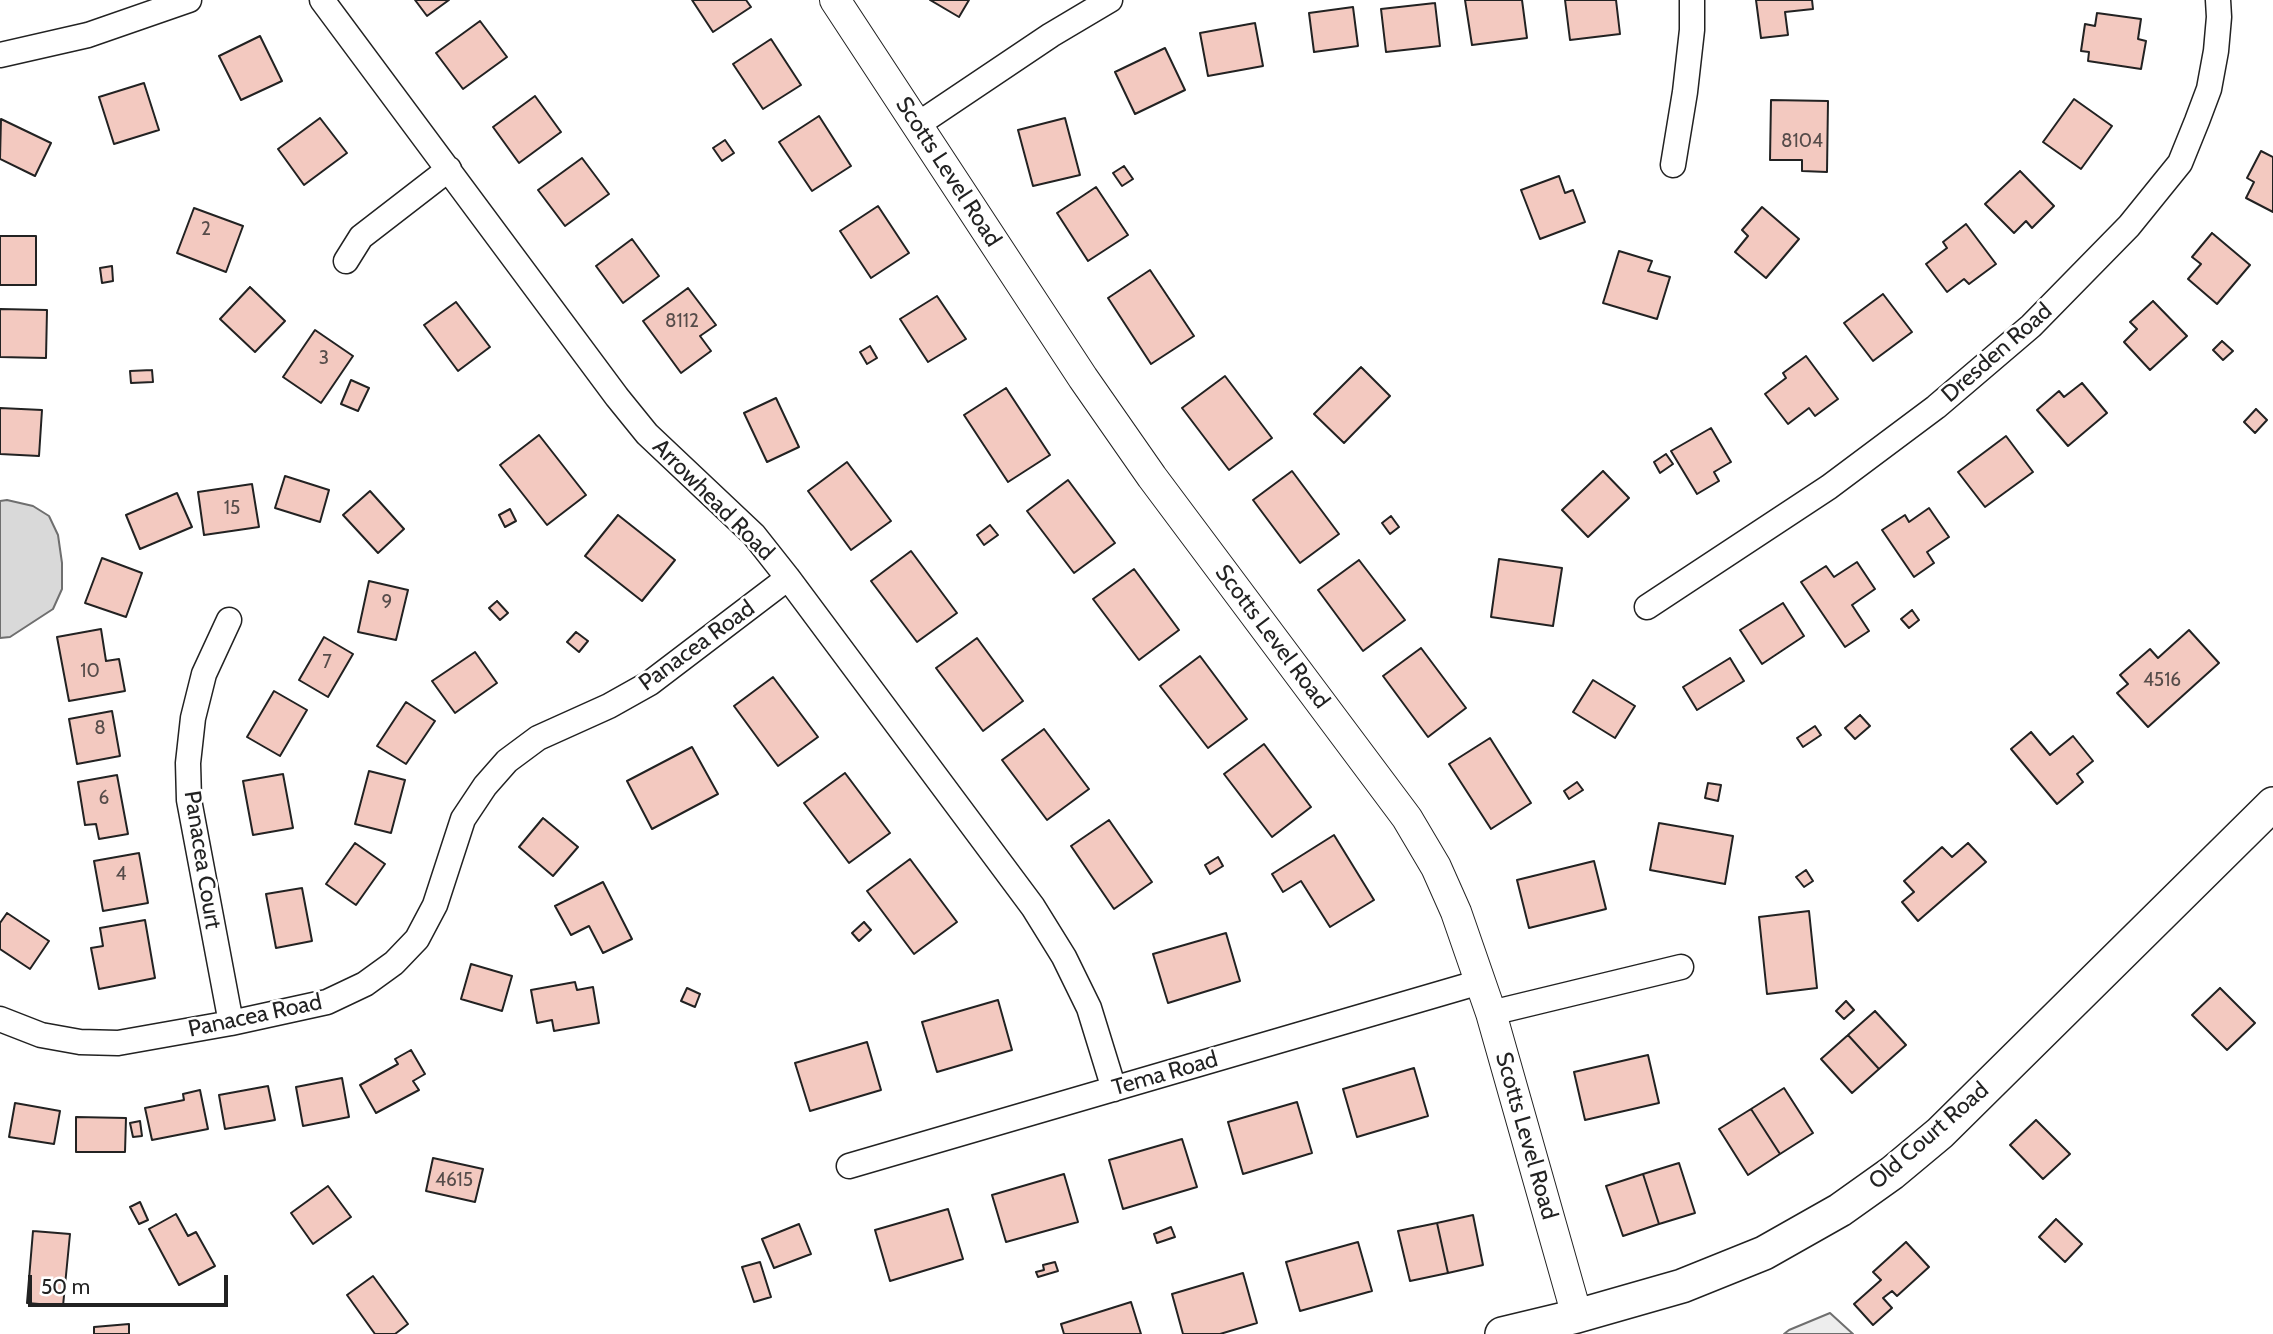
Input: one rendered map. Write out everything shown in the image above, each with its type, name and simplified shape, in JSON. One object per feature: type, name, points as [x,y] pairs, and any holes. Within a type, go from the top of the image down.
[{"type":"main road","name":"Old Court Road","points":[[1502,1334],[1580,1325],[1764,1253],[1840,1210],[1892,1173],[1940,1133],[2273,804]]},
{"type":"street","points":[[0,55],[88,35],[189,0]]},
{"type":"street","name":"Arrowhead Road","points":[[322,0],[647,434],[754,535],[1033,907],[1064,957],[1089,1008],[1114,1089]]},
{"type":"street","name":"Scotts Level Road","points":[[835,0],[1083,378],[1152,477],[1407,818],[1436,867],[1456,912],[1491,1013],[1580,1325]]},
{"type":"street","points":[[917,125],[1051,35],[1110,0]]},
{"type":"street","points":[[1674,165],[1692,30],[1692,0]]},
{"type":"street","name":"Dresden Road","points":[[1647,607],[1829,488],[1936,407],[2031,326],[2129,226],[2180,163],[2197,121],[2209,89],[2216,51],[2218,0]]},
{"type":"street","points":[[346,261],[361,237],[449,169]]},
{"type":"street","name":"Panacea Road","points":[[0,1019],[41,1035],[80,1042],[118,1042],[231,1023],[327,1002],[365,984],[394,963],[417,939],[435,905],[463,819],[485,786],[507,761],[538,738],[609,706],[650,683],[788,578]]},
{"type":"street","name":"Panacea Court","points":[[229,620],[204,674],[193,718],[188,763],[189,800],[231,1023]]},
{"type":"street","points":[[1491,1013],[1681,967]]},
{"type":"street","name":"Tema Road","points":[[849,1166],[1480,982]]},
{"type":"shaded area","points":[[0,501],[33,506],[49,516],[58,535],[62,589],[53,609],[10,637],[0,638]]},
{"type":"shaded area","points":[[1830,1313],[1853,1334],[1784,1334],[1789,1330]]},
{"type":"building","points":[[415,0],[449,0],[427,16]]},
{"type":"building","points":[[692,0],[746,0],[751,7],[713,32]]},
{"type":"building","points":[[930,0],[969,0],[959,17]]},
{"type":"building","points":[[1465,0],[1522,0],[1527,38],[1472,45]]},
{"type":"building","points":[[1565,0],[1616,0],[1620,34],[1570,40]]},
{"type":"building","points":[[1756,0],[1812,0],[1813,9],[1785,12],[1788,35],[1761,38]]},
{"type":"building","points":[[1435,3],[1440,46],[1386,52],[1381,9]]},
{"type":"building","points":[[1353,7],[1358,46],[1314,52],[1309,13]]},
{"type":"building","points":[[2097,13],[2141,19],[2138,39],[2146,41],[2141,69],[2088,61],[2089,52],[2081,51],[2085,24],[2095,26]]},
{"type":"building","points":[[480,21],[507,57],[463,89],[436,53]]},
{"type":"building","points":[[1255,23],[1263,66],[1208,76],[1200,33]]},
{"type":"building","points":[[260,36],[282,81],[241,100],[219,56]]},
{"type":"building","points":[[771,39],[801,85],[763,109],[733,64]]},
{"type":"building","points":[[1165,48],[1185,90],[1135,114],[1115,72]]},
{"type":"building","points":[[144,83],[159,130],[114,144],[99,97]]},
{"type":"building","points":[[535,96],[561,132],[519,163],[493,127]]},
{"type":"building","points":[[2074,99],[2112,126],[2081,169],[2043,142]]},
{"type":"building","points":[[1771,100],[1828,101],[1827,172],[1802,171],[1802,160],[1770,160]]},
{"type":"building","points":[[819,116],[851,166],[812,191],[779,142]]},
{"type":"building","points":[[320,118],[347,153],[304,185],[278,149]]},
{"type":"building","points":[[1065,118],[1080,175],[1033,186],[1018,130]]},
{"type":"building","points":[[1,119],[51,143],[35,176],[0,159]]},
{"type":"building","points":[[725,140],[734,153],[722,161],[713,148]]},
{"type":"building","points":[[2261,151],[2273,157],[2273,212],[2246,198],[2254,182],[2247,178]]},
{"type":"building","points":[[582,158],[609,194],[565,226],[538,190]]},
{"type":"building","points":[[1124,166],[1133,179],[1122,186],[1113,173]]},
{"type":"building","points":[[2020,171],[2054,206],[2032,228],[2026,221],[2014,233],[1985,204]]},
{"type":"building","points":[[1559,176],[1565,193],[1573,190],[1585,222],[1540,239],[1521,190]]},
{"type":"building","points":[[1096,187],[1128,235],[1088,261],[1057,213]]},
{"type":"building","points":[[878,206],[909,253],[871,278],[840,231]]},
{"type":"building","points":[[1762,207],[1799,239],[1766,278],[1735,252],[1748,236],[1742,230]]},
{"type":"building","points":[[194,208],[243,226],[226,272],[177,253]]},
{"type":"building","points":[[1966,224],[1996,264],[1969,284],[1964,279],[1947,292],[1926,264],[1947,248],[1943,242]]},
{"type":"building","points":[[2212,233],[2250,265],[2217,304],[2188,279],[2201,264],[2192,257]]},
{"type":"building","points":[[0,236],[36,236],[36,285],[0,285]]},
{"type":"building","points":[[632,239],[659,276],[623,303],[596,266]]},
{"type":"building","points":[[1619,251],[1652,261],[1648,271],[1670,277],[1657,319],[1603,303]]},
{"type":"building","points":[[112,266],[113,281],[102,283],[100,268]]},
{"type":"building","points":[[1150,270],[1194,336],[1151,364],[1108,298]]},
{"type":"building","points":[[250,287],[285,321],[255,352],[220,319]]},
{"type":"building","points":[[688,288],[716,325],[700,336],[711,351],[681,373],[643,321]]},
{"type":"building","points":[[1883,294],[1912,332],[1873,361],[1844,323]]},
{"type":"building","points":[[937,296],[966,339],[928,362],[900,319]]},
{"type":"building","points":[[2153,301],[2187,336],[2150,370],[2124,342],[2137,329],[2130,322]]},
{"type":"building","points":[[456,302],[490,347],[458,371],[424,325]]},
{"type":"building","points":[[0,309],[47,310],[46,358],[0,357]]},
{"type":"building","points":[[315,330],[353,356],[321,403],[283,377]]},
{"type":"building","points":[[2222,341],[2233,351],[2223,360],[2213,350]]},
{"type":"building","points":[[870,346],[877,358],[867,364],[860,352]]},
{"type":"building","points":[[1806,356],[1838,399],[1815,416],[1809,408],[1788,424],[1765,394],[1786,378],[1783,373]]},
{"type":"building","points":[[1361,367],[1390,396],[1344,443],[1314,414]]},
{"type":"building","points":[[152,370],[153,382],[131,383],[130,371]]},
{"type":"building","points":[[1225,376],[1272,438],[1229,470],[1182,408]]},
{"type":"building","points":[[351,380],[369,388],[358,411],[341,404]]},
{"type":"building","points":[[2082,383],[2107,413],[2068,446],[2037,410],[2059,391],[2064,397]]},
{"type":"building","points":[[1006,388],[1050,455],[1008,482],[964,415]]},
{"type":"building","points":[[776,398],[799,447],[767,462],[744,413]]},
{"type":"building","points":[[0,408],[42,410],[39,456],[0,454]]},
{"type":"building","points":[[2256,409],[2267,420],[2255,433],[2244,422]]},
{"type":"building","points":[[1711,428],[1731,462],[1714,472],[1719,481],[1697,494],[1671,451]]},
{"type":"building","points":[[539,435],[586,495],[547,525],[500,465]]},
{"type":"building","points":[[2006,436],[2033,472],[1985,507],[1958,472]]},
{"type":"building","points":[[1666,454],[1673,464],[1660,473],[1654,462]]},
{"type":"building","points":[[847,462],[891,521],[851,550],[808,491]]},
{"type":"building","points":[[1292,471],[1339,534],[1300,563],[1253,500]]},
{"type":"building","points":[[1603,471],[1629,498],[1588,537],[1562,510]]},
{"type":"building","points":[[285,476],[329,490],[320,522],[275,508]]},
{"type":"building","points":[[1068,480],[1115,543],[1074,573],[1027,511]]},
{"type":"building","points":[[252,484],[259,527],[204,535],[198,492]]},
{"type":"building","points":[[370,491],[404,529],[378,553],[343,515]]},
{"type":"building","points":[[177,493],[192,527],[140,549],[126,515]]},
{"type":"building","points":[[1929,508],[1949,537],[1927,552],[1934,563],[1914,577],[1882,530],[1905,515],[1909,522]]},
{"type":"building","points":[[510,509],[516,521],[505,527],[499,515]]},
{"type":"building","points":[[618,515],[675,560],[642,601],[585,556]]},
{"type":"building","points":[[1391,516],[1399,527],[1390,534],[1382,523]]},
{"type":"building","points":[[990,525],[998,535],[984,545],[977,535]]},
{"type":"building","points":[[911,551],[957,613],[917,642],[871,581]]},
{"type":"building","points":[[102,558],[142,573],[126,617],[85,603]]},
{"type":"building","points":[[1499,559],[1562,568],[1553,626],[1491,617]]},
{"type":"building","points":[[1359,560],[1405,620],[1363,651],[1318,590]]},
{"type":"building","points":[[1857,562],[1875,589],[1852,605],[1869,631],[1845,647],[1801,582],[1826,566],[1834,577]]},
{"type":"building","points":[[1134,569],[1179,630],[1139,660],[1093,599]]},
{"type":"building","points":[[369,581],[408,590],[396,640],[358,632]]},
{"type":"building","points":[[497,601],[508,613],[500,620],[489,608]]},
{"type":"building","points":[[1783,603],[1804,636],[1762,664],[1740,630]]},
{"type":"building","points":[[1912,610],[1919,620],[1909,628],[1901,619]]},
{"type":"building","points":[[101,629],[106,661],[119,659],[125,691],[69,701],[57,637]]},
{"type":"building","points":[[2189,630],[2219,663],[2148,727],[2117,693],[2128,684],[2120,675],[2150,649],[2158,658]]},
{"type":"building","points":[[576,632],[588,641],[579,652],[567,642]]},
{"type":"building","points":[[324,637],[353,654],[328,697],[299,680]]},
{"type":"building","points":[[977,638],[1023,701],[983,731],[936,668]]},
{"type":"building","points":[[1421,648],[1466,708],[1428,737],[1383,676]]},
{"type":"building","points":[[475,652],[497,683],[455,713],[432,681]]},
{"type":"building","points":[[1200,656],[1247,719],[1208,748],[1160,686]]},
{"type":"building","points":[[1730,658],[1744,681],[1697,710],[1683,687]]},
{"type":"building","points":[[773,677],[818,737],[778,766],[734,706]]},
{"type":"building","points":[[1593,680],[1635,706],[1615,738],[1573,712]]},
{"type":"building","points":[[274,691],[307,710],[280,756],[247,737]]},
{"type":"building","points":[[406,702],[435,721],[406,764],[377,746]]},
{"type":"building","points":[[112,711],[120,756],[77,764],[69,719]]},
{"type":"building","points":[[1860,715],[1870,726],[1855,739],[1845,728]]},
{"type":"building","points":[[1815,726],[1821,735],[1803,747],[1797,738]]},
{"type":"building","points":[[1044,729],[1089,789],[1047,820],[1002,760]]},
{"type":"building","points":[[2031,732],[2050,755],[2073,736],[2093,761],[2077,774],[2083,782],[2057,804],[2011,749]]},
{"type":"building","points":[[1490,738],[1531,803],[1491,829],[1449,764]]},
{"type":"building","points":[[1264,744],[1311,807],[1272,837],[1224,774]]},
{"type":"building","points":[[692,747],[718,794],[652,829],[627,781]]},
{"type":"building","points":[[369,771],[405,780],[391,833],[355,824]]},
{"type":"building","points":[[845,773],[890,833],[849,863],[804,803]]},
{"type":"building","points":[[283,774],[293,828],[253,835],[243,781]]},
{"type":"building","points":[[117,775],[128,834],[99,839],[96,824],[85,825],[78,782]]},
{"type":"building","points":[[1577,782],[1583,790],[1569,799],[1564,791]]},
{"type":"building","points":[[1708,783],[1721,785],[1718,801],[1705,798]]},
{"type":"building","points":[[543,818],[578,847],[553,876],[519,847]]},
{"type":"building","points":[[1109,820],[1152,882],[1114,909],[1071,846]]},
{"type":"building","points":[[1659,823],[1733,836],[1725,884],[1650,870]]},
{"type":"building","points":[[1334,835],[1374,900],[1330,927],[1301,881],[1283,892],[1272,874]]},
{"type":"building","points":[[355,843],[385,864],[356,905],[326,884]]},
{"type":"building","points":[[1968,843],[1986,862],[1918,921],[1902,902],[1914,892],[1904,881],[1942,847],[1952,857]]},
{"type":"building","points":[[139,853],[148,903],[103,911],[94,861]]},
{"type":"building","points":[[1218,857],[1223,866],[1210,874],[1205,865]]},
{"type":"building","points":[[910,859],[957,922],[914,954],[867,891]]},
{"type":"building","points":[[1594,861],[1606,909],[1529,928],[1517,880]]},
{"type":"building","points":[[1806,870],[1813,881],[1804,887],[1796,877]]},
{"type":"building","points":[[603,882],[632,939],[603,953],[589,926],[571,935],[555,906]]},
{"type":"building","points":[[302,888],[312,941],[276,948],[266,894]]},
{"type":"building","points":[[1809,911],[1817,988],[1767,994],[1759,917]]},
{"type":"building","points":[[7,913],[49,941],[30,969],[0,949],[0,923]]},
{"type":"building","points":[[145,920],[155,978],[99,989],[91,948],[103,946],[100,928]]},
{"type":"building","points":[[864,922],[871,930],[859,941],[852,933]]},
{"type":"building","points":[[1226,933],[1240,981],[1168,1003],[1153,954]]},
{"type":"building","points":[[471,964],[512,976],[502,1011],[461,999]]},
{"type":"building","points":[[575,982],[577,990],[593,987],[599,1023],[554,1031],[552,1020],[537,1023],[531,990]]},
{"type":"building","points":[[687,988],[700,994],[695,1007],[681,1001]]},
{"type":"building","points":[[2220,988],[2255,1023],[2227,1050],[2192,1015]]},
{"type":"building","points":[[998,1000],[1012,1050],[937,1072],[922,1022]]},
{"type":"building","points":[[1846,1001],[1854,1010],[1844,1019],[1836,1011]]},
{"type":"building","points":[[1875,1011],[1906,1045],[1879,1069],[1848,1035]]},
{"type":"building","points":[[1848,1035],[1879,1069],[1852,1093],[1821,1059]]},
{"type":"building","points":[[867,1042],[881,1090],[810,1111],[795,1063]]},
{"type":"building","points":[[411,1050],[425,1074],[413,1081],[419,1090],[376,1113],[360,1085],[398,1064],[395,1059]]},
{"type":"building","points":[[1648,1055],[1659,1103],[1585,1120],[1574,1072]]},
{"type":"building","points":[[1414,1068],[1428,1116],[1357,1137],[1343,1089]]},
{"type":"building","points":[[342,1078],[349,1117],[303,1126],[296,1087]]},
{"type":"building","points":[[268,1086],[275,1120],[225,1129],[219,1095]]},
{"type":"building","points":[[1784,1088],[1813,1133],[1780,1154],[1751,1109]]},
{"type":"building","points":[[200,1090],[208,1129],[152,1140],[145,1108],[184,1100],[183,1094]]},
{"type":"building","points":[[1297,1102],[1312,1153],[1243,1174],[1228,1122]]},
{"type":"building","points":[[15,1103],[60,1111],[54,1144],[9,1137]]},
{"type":"building","points":[[1751,1109],[1780,1154],[1748,1175],[1719,1129]]},
{"type":"building","points":[[76,1117],[126,1118],[125,1152],[76,1152]]},
{"type":"building","points":[[2036,1120],[2070,1154],[2043,1179],[2010,1145]]},
{"type":"building","points":[[140,1121],[142,1136],[133,1137],[130,1123]]},
{"type":"building","points":[[1182,1139],[1197,1187],[1123,1209],[1109,1160]]},
{"type":"building","points":[[433,1158],[483,1169],[475,1202],[426,1191]]},
{"type":"building","points":[[1679,1163],[1695,1213],[1659,1224],[1643,1174]]},
{"type":"building","points":[[1064,1174],[1078,1222],[1006,1242],[992,1195]]},
{"type":"building","points":[[1643,1174],[1659,1224],[1623,1236],[1606,1186]]},
{"type":"building","points":[[328,1186],[351,1217],[313,1244],[291,1213]]},
{"type":"building","points":[[140,1202],[148,1220],[139,1224],[130,1207]]},
{"type":"building","points":[[948,1209],[963,1259],[890,1281],[875,1230]]},
{"type":"building","points":[[176,1214],[188,1236],[196,1232],[215,1266],[179,1285],[149,1229]]},
{"type":"building","points":[[1473,1215],[1483,1265],[1448,1273],[1437,1223]]},
{"type":"building","points":[[2056,1219],[2082,1244],[2065,1262],[2039,1237]]},
{"type":"building","points":[[1437,1223],[1448,1273],[1410,1281],[1398,1231]]},
{"type":"building","points":[[799,1224],[811,1254],[774,1268],[762,1239]]},
{"type":"building","points":[[1171,1227],[1175,1237],[1157,1243],[1154,1234]]},
{"type":"building","points":[[33,1231],[70,1234],[63,1306],[27,1303]]},
{"type":"building","points":[[1358,1242],[1372,1291],[1300,1311],[1286,1262]]},
{"type":"building","points":[[1906,1242],[1929,1267],[1897,1296],[1892,1291],[1883,1298],[1892,1308],[1873,1325],[1854,1304],[1881,1280],[1873,1272]]},
{"type":"building","points":[[760,1262],[771,1297],[754,1302],[742,1267]]},
{"type":"building","points":[[1055,1262],[1058,1271],[1038,1277],[1036,1272],[1044,1270],[1043,1265]]},
{"type":"building","points":[[1243,1273],[1257,1323],[1220,1334],[1183,1334],[1172,1294]]},
{"type":"building","points":[[373,1276],[408,1324],[395,1334],[375,1334],[347,1295]]},
{"type":"building","points":[[1131,1302],[1141,1334],[1064,1334],[1061,1324]]},
{"type":"building","points":[[129,1324],[129,1334],[94,1334],[94,1327]]}]
